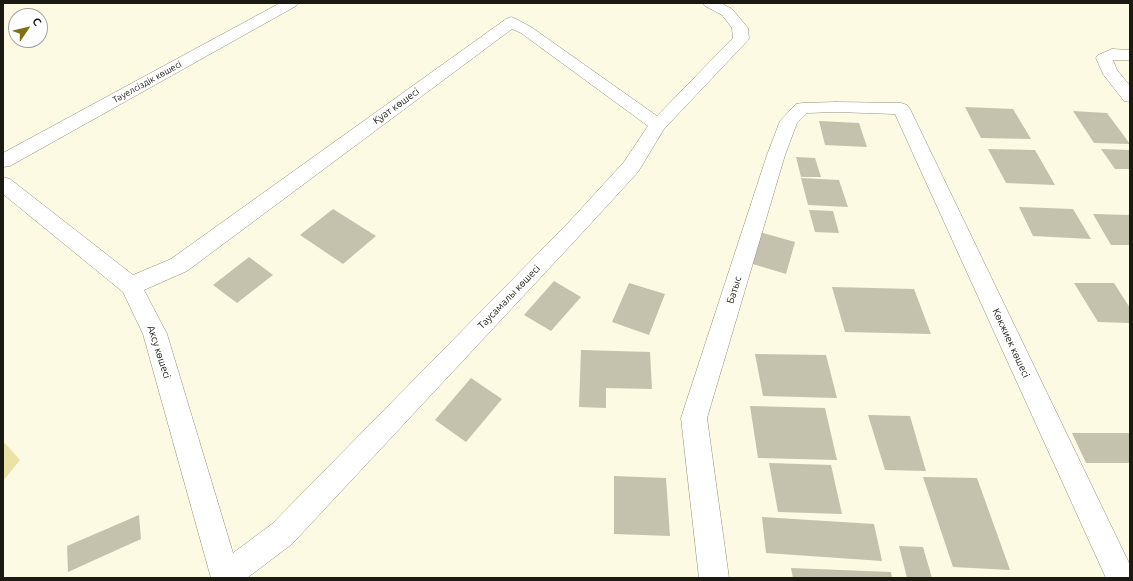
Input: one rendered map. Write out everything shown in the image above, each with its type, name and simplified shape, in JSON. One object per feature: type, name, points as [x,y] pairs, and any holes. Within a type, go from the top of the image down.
[{"type":"street","name":"Тәуелсіздік көшесі","points":[[3,161],[291,3]]},
{"type":"street","name":"Таусамалы көшесі","points":[[226,577],[282,534],[626,172],[658,125],[741,39],[740,28],[727,12],[710,3]]},
{"type":"street","name":"Қуат көшесі","points":[[131,286],[179,265],[511,22],[526,30],[658,125]]},
{"type":"street","points":[[1130,55],[1112,54],[1104,58],[1109,71],[1130,97]]},
{"type":"street","name":"Батыс","points":[[714,578],[694,418],[776,156],[789,121],[802,108],[901,109]]},
{"type":"street","name":"Көкжиек көшесі","points":[[901,109],[1121,578]]},
{"type":"street","name":"Аксу көшесі","points":[[3,184],[131,286],[155,334],[226,577]]},
{"type":"shaded area","points":[[3,441],[20,460],[3,481]]},
{"type":"building","points":[[965,107],[1013,109],[1031,139],[981,138]]},
{"type":"building","points":[[1073,111],[1107,113],[1130,144],[1094,143]]},
{"type":"building","points":[[819,121],[859,123],[867,147],[825,145]]},
{"type":"building","points":[[988,149],[1035,150],[1055,185],[1006,183]]},
{"type":"building","points":[[1101,149],[1130,150],[1130,169],[1115,169]]},
{"type":"building","points":[[796,157],[815,158],[821,177],[801,177]]},
{"type":"building","points":[[801,178],[839,180],[848,207],[808,205]]},
{"type":"building","points":[[1019,207],[1073,209],[1091,239],[1033,236]]},
{"type":"building","points":[[333,209],[376,236],[343,264],[300,235]]},
{"type":"building","points":[[809,210],[833,211],[839,233],[815,232]]},
{"type":"building","points":[[1093,214],[1130,215],[1130,245],[1111,245]]},
{"type":"building","points":[[756,231],[795,242],[786,274],[746,262]]},
{"type":"building","points":[[249,257],[273,275],[237,303],[213,285]]},
{"type":"building","points":[[554,281],[581,297],[551,331],[524,315]]},
{"type":"building","points":[[629,283],[665,294],[649,335],[612,322]]},
{"type":"building","points":[[1074,283],[1114,283],[1130,308],[1130,323],[1098,322]]},
{"type":"building","points":[[832,287],[914,289],[931,334],[845,332]]},
{"type":"building","points":[[581,350],[650,352],[652,389],[606,388],[606,408],[579,407]]},
{"type":"building","points":[[755,354],[826,355],[837,398],[763,396]]},
{"type":"building","points":[[471,378],[502,399],[466,442],[435,420]]},
{"type":"building","points":[[750,406],[825,408],[837,460],[758,458]]},
{"type":"building","points":[[868,415],[910,416],[926,471],[885,470]]},
{"type":"building","points":[[1072,433],[1130,433],[1130,463],[1086,463]]},
{"type":"building","points":[[769,463],[831,465],[842,514],[778,512]]},
{"type":"building","points":[[614,476],[666,478],[670,536],[614,534]]},
{"type":"building","points":[[923,477],[977,478],[1010,570],[953,567]]},
{"type":"building","points":[[139,515],[141,539],[68,572],[67,546]]},
{"type":"building","points":[[762,517],[874,524],[882,561],[766,553]]},
{"type":"building","points":[[899,546],[923,547],[932,578],[907,578]]},
{"type":"building","points":[[791,568],[891,572],[892,578],[793,578]]}]
